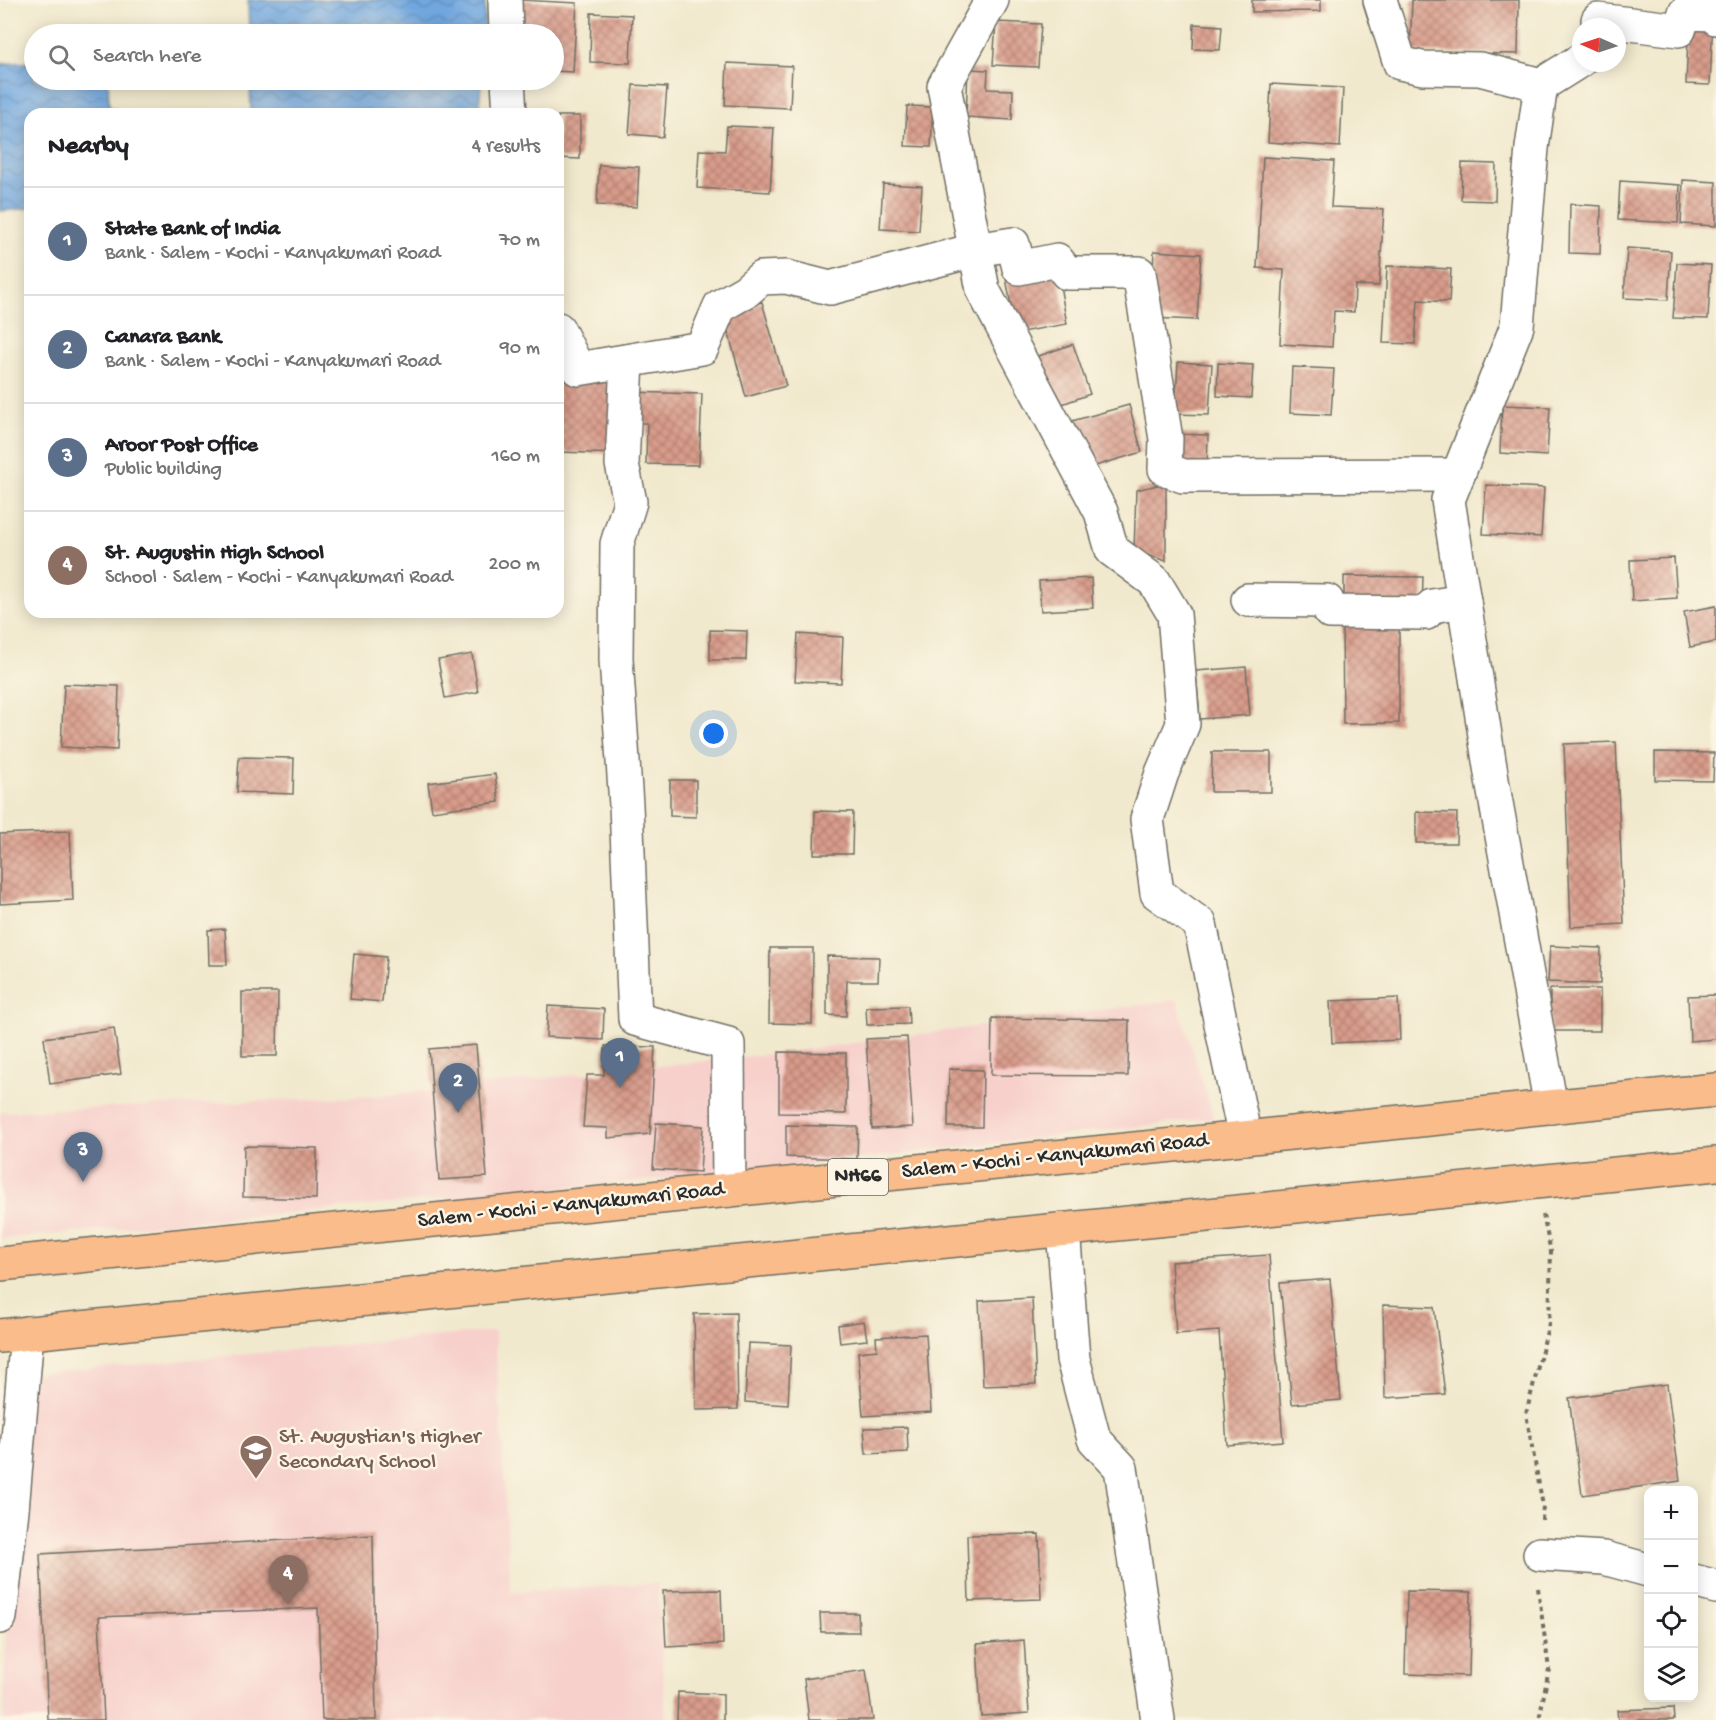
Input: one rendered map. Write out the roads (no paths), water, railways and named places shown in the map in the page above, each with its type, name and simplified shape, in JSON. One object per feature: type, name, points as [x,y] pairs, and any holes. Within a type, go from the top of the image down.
[{"type":"highway","name":"Salem - Kochi - Kanyakumari Road","points":[[0,1264],[1716,1090]]},
{"type":"highway","points":[[13,1334],[1716,1164]]},
{"type":"street","points":[[505,0],[506,24]]},
{"type":"street","points":[[992,0],[944,86],[983,290],[1101,512],[1112,550],[1154,581],[1174,614],[1184,724],[1162,773],[1147,819],[1157,893],[1200,924],[1245,1138]]},
{"type":"street","points":[[1380,0],[1400,63],[1422,68],[1480,69],[1541,85],[1572,66]]},
{"type":"street","points":[[1598,16],[1679,30],[1685,13],[1715,14],[1716,18]]},
{"type":"street","points":[[1541,85],[1532,148],[1517,326],[1448,500],[1493,786],[1551,1107]]},
{"type":"street","points":[[509,90],[510,108]]},
{"type":"street","points":[[564,341],[578,369],[702,348],[720,306],[746,291],[761,278],[786,277],[830,288],[975,250],[1012,244],[1019,268],[1057,260],[1067,273],[1139,273],[1166,439],[1166,469],[1183,476],[1458,475]]},
{"type":"street","points":[[627,361],[622,464],[630,502],[617,544],[616,659],[626,805],[635,1019],[728,1044],[729,1190]]},
{"type":"street","points":[[1248,600],[1327,601],[1330,612],[1415,613],[1426,613],[1432,606],[1464,601]]},
{"type":"street","points":[[1063,1229],[1073,1359],[1094,1439],[1121,1468],[1158,1720]]},
{"type":"street","points":[[0,1617],[12,1510],[13,1334]]},
{"type":"street","points":[[1540,1554],[1604,1558],[1644,1569]]},
{"type":"street","points":[[1698,1582],[1716,1587]]},
{"type":"water","points":[[248,0],[485,0],[484,24],[249,24]]},
{"type":"water","points":[[24,63],[24,90],[108,90],[109,107],[112,108],[24,108],[24,209],[0,211],[0,64]]},
{"type":"water","points":[[250,90],[480,90],[479,108],[251,108]]},
{"type":"place","name":"State Bank of India","points":[[620,1088]]},
{"type":"place","name":"Canara Bank","points":[[458,1113]]},
{"type":"place","name":"Aroor Post Office","points":[[83,1182]]},
{"type":"place","name":"St. Augustian's Higher Secondary School","points":[[256,1480]]},
{"type":"place","name":"St. Augustin High School","points":[[288,1605]]}]
